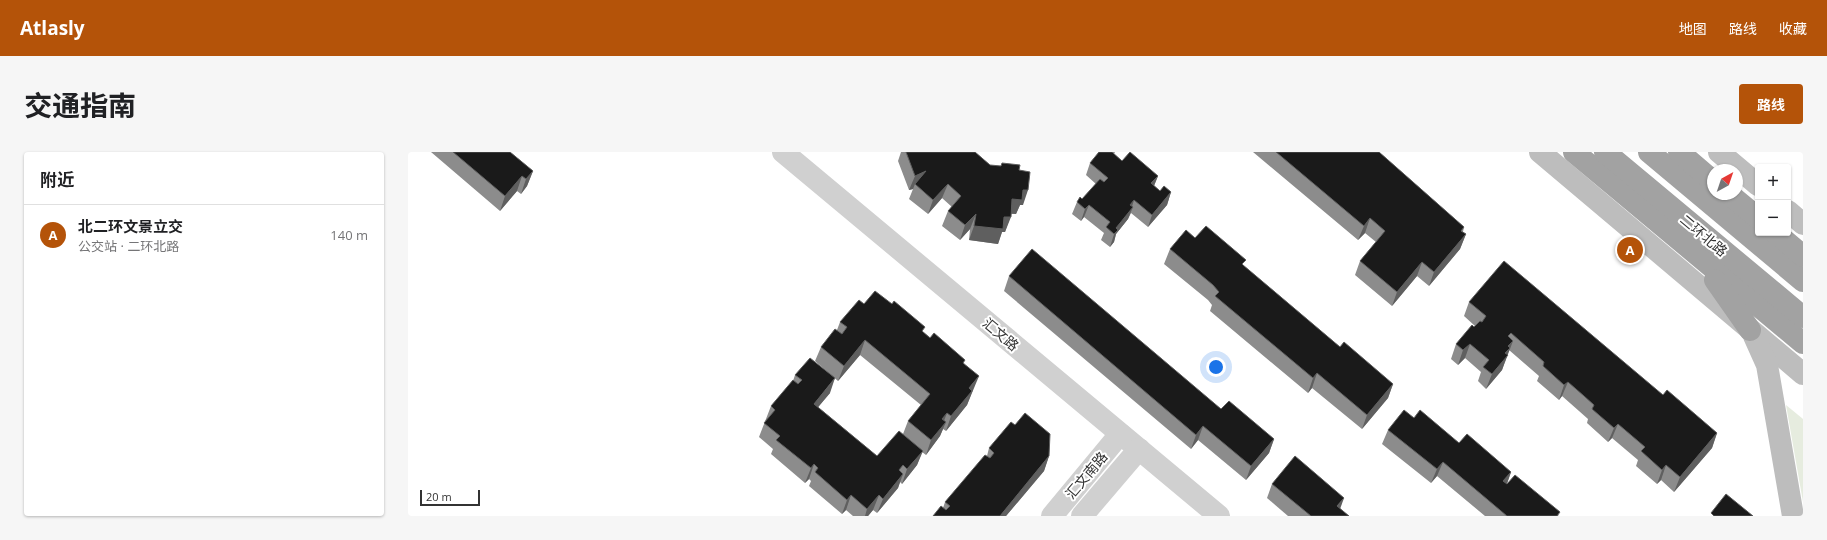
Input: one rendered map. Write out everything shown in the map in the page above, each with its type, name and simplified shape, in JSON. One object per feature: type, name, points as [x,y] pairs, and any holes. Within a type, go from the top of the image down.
[{"type":"highway","points":[[1574,152],[1803,344]]},
{"type":"highway","name":"二环北路","points":[[1605,152],[1803,317]]},
{"type":"highway","name":"二环北路","points":[[1649,152],[1803,281]]},
{"type":"highway","points":[[1679,152],[1707,176]]},
{"type":"highway","points":[[1736,200],[1755,216]]},
{"type":"highway","points":[[1737,200],[1755,211]]},
{"type":"highway","points":[[1791,230],[1803,236]]},
{"type":"highway","points":[[1780,236],[1803,256]]},
{"type":"highway","points":[[1699,256],[1750,330]]},
{"type":"main road","points":[[1540,152],[1803,374]]},
{"type":"main road","points":[[1719,152],[1755,182]]},
{"type":"main road","points":[[1791,214],[1803,224]]},
{"type":"main road","points":[[1750,330],[1760,347],[1767,365],[1793,516]]},
{"type":"street","name":"汇文路","points":[[783,152],[1219,516]]},
{"type":"street","name":"汇文南路","points":[[1052,516],[1120,434]]},
{"type":"street","name":"汇文南路","points":[[1082,516],[1139,449]]},
{"type":"shaded area","points":[[1786,405],[1803,419],[1803,502]]},
{"type":"building","points":[[453,152],[510,152],[533,171],[526,179],[522,176],[505,196]]},
{"type":"building","points":[[906,152],[975,152],[990,165],[1001,166],[1002,163],[1020,165],[1019,170],[1030,172],[1028,190],[1023,190],[1022,200],[1012,199],[1011,217],[1004,217],[1003,229],[974,226],[976,214],[965,225],[948,211],[961,196],[948,184],[933,200],[915,184],[926,171],[915,176]]},
{"type":"building","points":[[1099,152],[1112,152],[1122,161],[1130,152],[1158,176],[1151,183],[1160,191],[1164,186],[1171,192],[1152,215],[1134,200],[1130,205],[1133,207],[1116,228],[1118,230],[1114,234],[1106,227],[1110,222],[1089,205],[1085,209],[1077,202],[1080,197],[1082,199],[1100,179],[1104,182],[1108,178],[1090,163]]},
{"type":"building","points":[[1276,152],[1379,152],[1464,227],[1461,231],[1466,234],[1434,272],[1422,262],[1397,292],[1360,261],[1385,231],[1370,218],[1364,226]]},
{"type":"building","points":[[1206,226],[1246,260],[1242,264],[1243,265],[1340,347],[1344,342],[1393,384],[1367,415],[1317,373],[1313,378],[1215,296],[1219,292],[1213,285],[1170,249],[1186,230],[1195,238]]},
{"type":"building","points":[[1032,249],[1221,409],[1229,401],[1274,439],[1251,466],[1203,426],[1196,435],[1009,276]]},
{"type":"building","points":[[1504,261],[1663,395],[1667,390],[1717,433],[1680,477],[1666,465],[1662,470],[1641,451],[1645,447],[1618,424],[1614,428],[1592,409],[1594,405],[1568,382],[1564,385],[1543,366],[1544,362],[1511,333],[1508,336],[1513,341],[1508,346],[1510,348],[1505,353],[1508,355],[1492,374],[1483,367],[1489,360],[1470,344],[1463,350],[1456,344],[1472,325],[1474,327],[1480,321],[1482,322],[1486,316],[1469,302]]},
{"type":"building","points":[[875,291],[892,304],[894,301],[925,327],[922,331],[930,338],[934,333],[965,360],[963,363],[979,376],[969,388],[972,391],[951,416],[947,413],[942,419],[946,422],[931,440],[908,421],[930,394],[865,340],[844,366],[821,347],[835,329],[842,334],[847,327],[840,322],[859,300],[864,304]]},
{"type":"building","points":[[810,358],[835,378],[814,404],[877,456],[899,431],[923,451],[907,469],[903,465],[899,470],[903,474],[883,499],[879,495],[867,509],[851,495],[847,500],[815,472],[818,468],[814,464],[811,468],[776,440],[780,436],[764,423],[775,410],[771,406],[793,380],[798,384],[802,380],[795,375]]},
{"type":"building","points":[[1404,410],[1414,418],[1420,410],[1459,443],[1467,434],[1511,472],[1503,481],[1507,484],[1515,475],[1560,512],[1557,516],[1507,516],[1443,462],[1437,469],[1388,430]]},
{"type":"building","points":[[1025,413],[1050,434],[1049,456],[1000,516],[933,516],[941,506],[946,510],[950,506],[945,502],[985,455],[990,458],[994,453],[989,448],[1011,422],[1015,425]]},
{"type":"building","points":[[1295,456],[1344,498],[1337,506],[1349,516],[1311,516],[1272,484]]},
{"type":"building","points":[[1726,494],[1753,516],[1714,516],[1711,513]]},
{"type":"place","name":"北二环文景立交","points":[[1630,250]]}]
